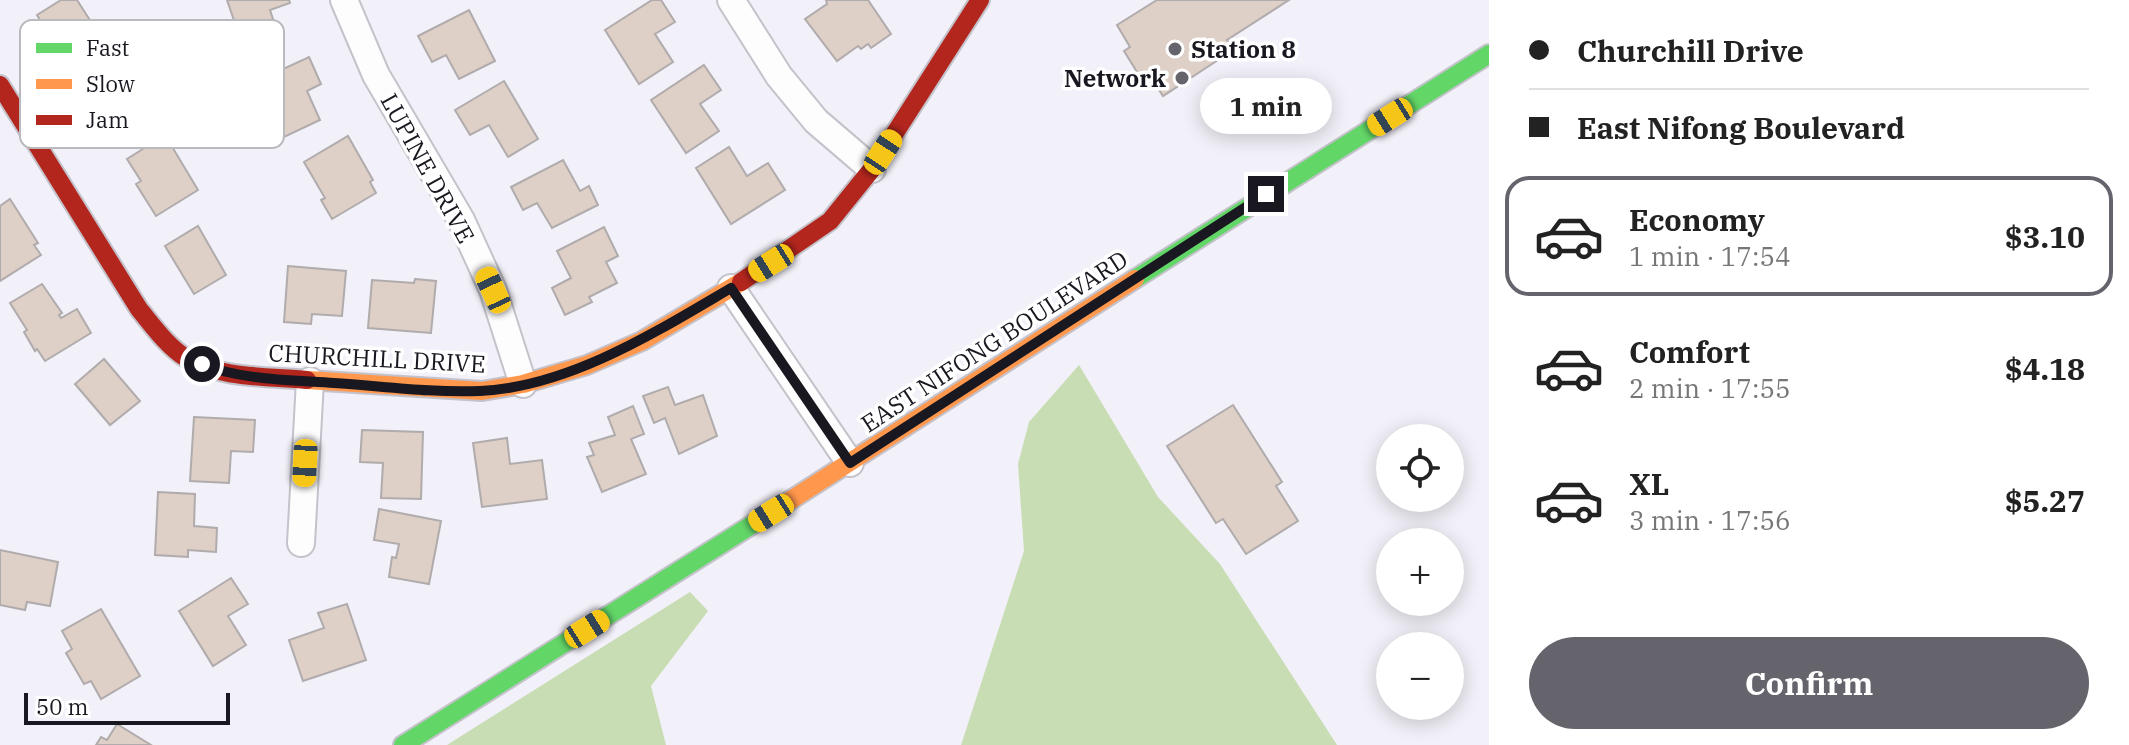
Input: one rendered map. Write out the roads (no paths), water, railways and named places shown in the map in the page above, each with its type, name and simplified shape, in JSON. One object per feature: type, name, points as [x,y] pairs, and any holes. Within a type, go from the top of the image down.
[{"type":"street","name":"LUPINE DRIVE","points":[[344,0],[376,75],[461,220],[493,290],[523,384]]},
{"type":"street","points":[[731,0],[779,76],[816,121],[872,169]]},
{"type":"street","name":"CHURCHILL DRIVE","points":[[39,148],[139,309],[161,336],[186,358],[217,371],[310,381],[482,391],[523,384],[587,365],[642,341],[791,250],[830,221],[872,169],[980,0]]},
{"type":"street","name":"EAST NIFONG BOULEVARD","points":[[403,745],[1489,54]]},
{"type":"street","name":"CHURCHILL DRIVE","points":[[0,85],[20,117]]},
{"type":"street","points":[[731,288],[850,463]]},
{"type":"street","points":[[301,543],[310,381]]},
{"type":"place","name":"Station 8","points":[[1175,49]]},
{"type":"place","name":"Network","points":[[1182,78]]}]
